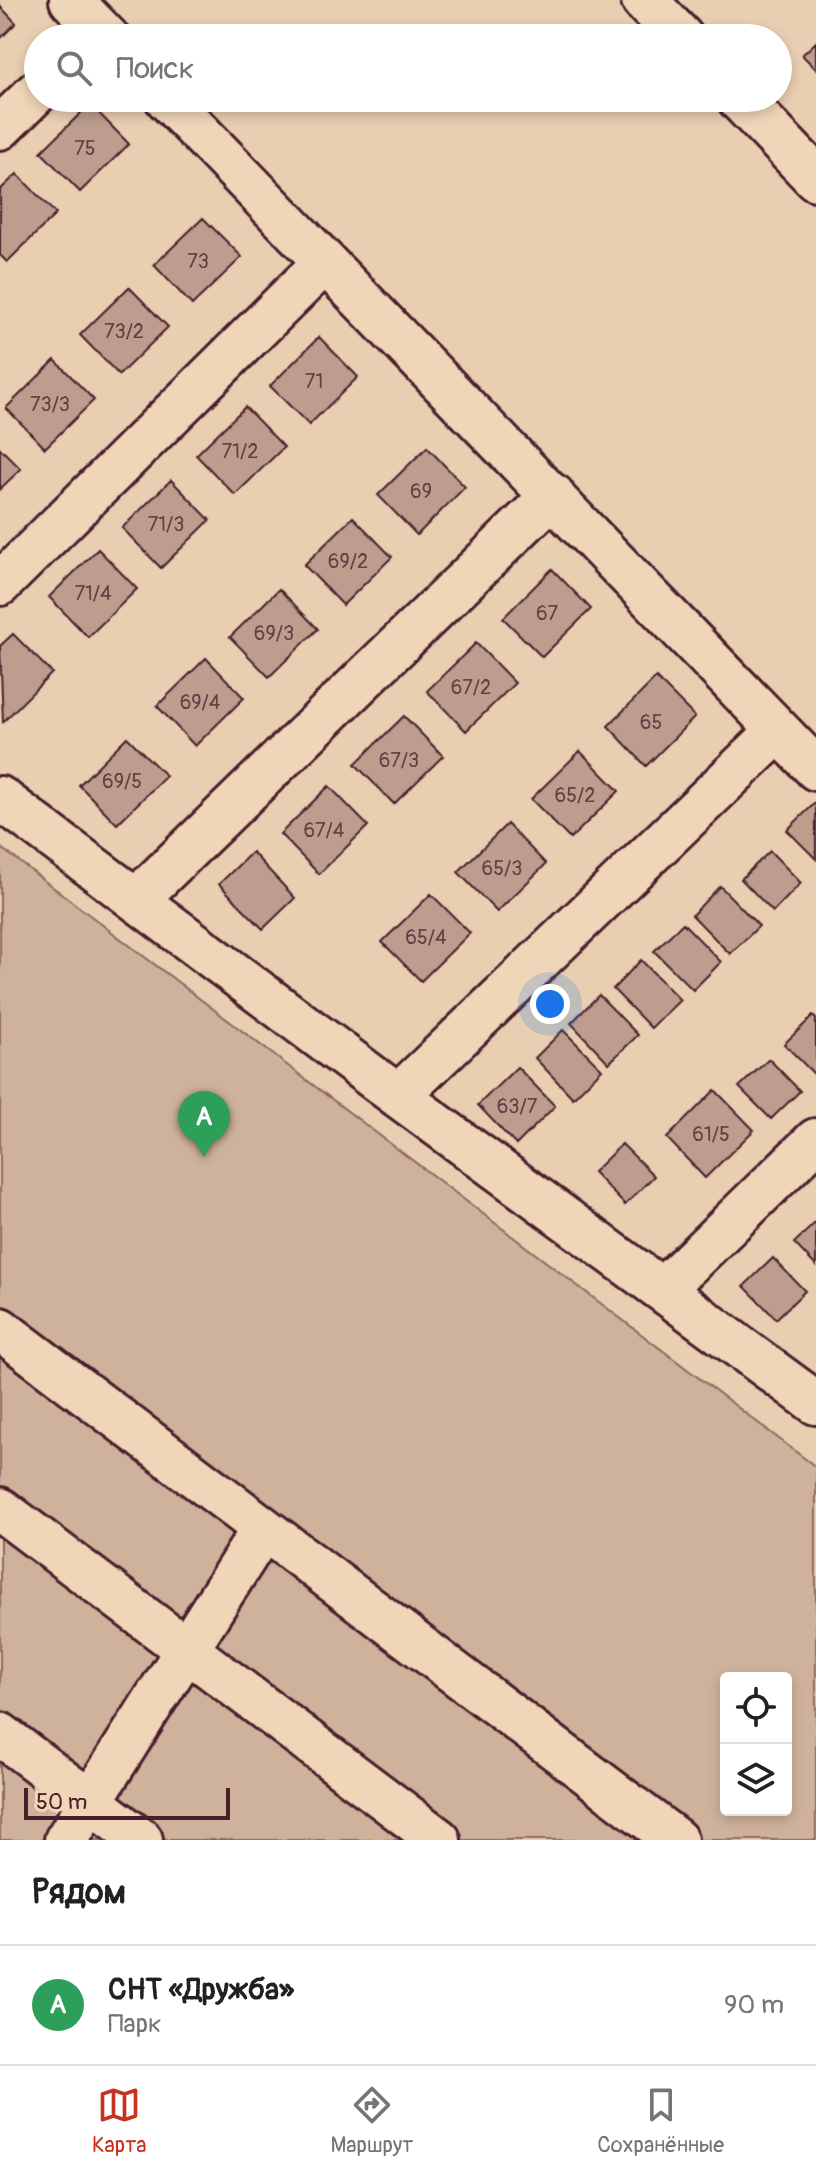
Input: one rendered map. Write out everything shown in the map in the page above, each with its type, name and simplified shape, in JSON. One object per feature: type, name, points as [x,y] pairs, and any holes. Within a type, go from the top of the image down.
[{"type":"main road","points":[[644,0],[667,24]]},
{"type":"main road","points":[[752,112],[816,178]]},
{"type":"street","points":[[71,0],[91,24]]},
{"type":"street","points":[[0,128],[24,105]]},
{"type":"street","points":[[179,112],[816,769]]},
{"type":"street","points":[[0,584],[324,263]]},
{"type":"street","points":[[137,899],[553,495]]},
{"type":"street","points":[[398,1096],[778,731]]},
{"type":"street","points":[[0,798],[816,1403]]},
{"type":"street","points":[[663,1289],[816,1140]]},
{"type":"street","points":[[0,1329],[676,1840]]},
{"type":"street","points":[[0,1509],[439,1840]]},
{"type":"street","points":[[66,1840],[184,1649],[263,1529]]},
{"type":"street","points":[[0,1734],[141,1840]]},
{"type":"shaded area","points":[[0,847],[816,1467],[816,1840],[0,1840]]},
{"type":"building","points":[[0,6],[16,23],[0,39]]},
{"type":"building","points":[[816,42],[816,69],[802,55]]},
{"type":"building","points":[[82,112],[98,112],[129,144],[80,192],[41,152]]},
{"type":"building","points":[[17,174],[56,214],[7,262],[0,255],[0,190]]},
{"type":"building","points":[[203,218],[242,257],[192,305],[154,265]]},
{"type":"building","points":[[129,287],[168,327],[119,375],[80,335]]},
{"type":"building","points":[[319,337],[358,377],[309,425],[270,386]]},
{"type":"building","points":[[55,360],[94,400],[45,448],[6,408]]},
{"type":"building","points":[[245,407],[284,447],[235,495],[196,455]]},
{"type":"building","points":[[427,447],[465,487],[417,535],[378,495]]},
{"type":"building","points":[[0,448],[21,469],[0,489]]},
{"type":"building","points":[[171,480],[210,520],[161,568],[122,528]]},
{"type":"building","points":[[353,517],[392,557],[343,605],[304,565]]},
{"type":"building","points":[[98,549],[137,589],[88,637],[49,597]]},
{"type":"building","points":[[552,569],[591,609],[542,657],[503,618]]},
{"type":"building","points":[[279,589],[318,629],[269,677],[230,637]]},
{"type":"building","points":[[13,634],[52,673],[3,722],[0,646]]},
{"type":"building","points":[[476,643],[515,683],[466,731],[427,691]]},
{"type":"building","points":[[206,658],[244,698],[195,746],[157,706]]},
{"type":"building","points":[[656,678],[695,717],[646,766],[608,726]]},
{"type":"building","points":[[404,716],[443,756],[394,804],[355,764]]},
{"type":"building","points":[[127,737],[166,776],[117,824],[79,785]]},
{"type":"building","points":[[580,751],[619,791],[570,839],[531,799]]},
{"type":"building","points":[[329,786],[368,826],[319,874],[280,834]]},
{"type":"building","points":[[816,802],[816,859],[787,830]]},
{"type":"building","points":[[507,824],[546,864],[497,912],[458,872]]},
{"type":"building","points":[[770,851],[801,883],[773,912],[741,879]]},
{"type":"building","points":[[252,852],[295,898],[263,929],[219,884]]},
{"type":"building","points":[[720,886],[759,926],[730,954],[692,915]]},
{"type":"building","points":[[431,894],[470,933],[421,981],[382,942]]},
{"type":"building","points":[[683,923],[721,962],[693,990],[654,951]]},
{"type":"building","points":[[641,960],[680,1000],[651,1028],[613,989]]},
{"type":"building","points":[[599,995],[638,1035],[609,1063],[571,1023]]},
{"type":"building","points":[[813,1016],[816,1019],[816,1076],[784,1044]]},
{"type":"building","points":[[563,1030],[602,1069],[573,1098],[535,1058]]},
{"type":"building","points":[[769,1059],[800,1091],[771,1119],[739,1087]]},
{"type":"building","points":[[517,1067],[555,1106],[516,1145],[478,1105]]},
{"type":"building","points":[[715,1090],[754,1130],[705,1178],[667,1138]]},
{"type":"building","points":[[622,1144],[654,1176],[625,1205],[593,1172]]},
{"type":"building","points":[[816,1222],[816,1266],[794,1243]]},
{"type":"building","points":[[773,1258],[805,1291],[776,1319],[744,1286]]},
{"type":"place","name":"СНТ «Дружба»","points":[[204,1157]]}]
